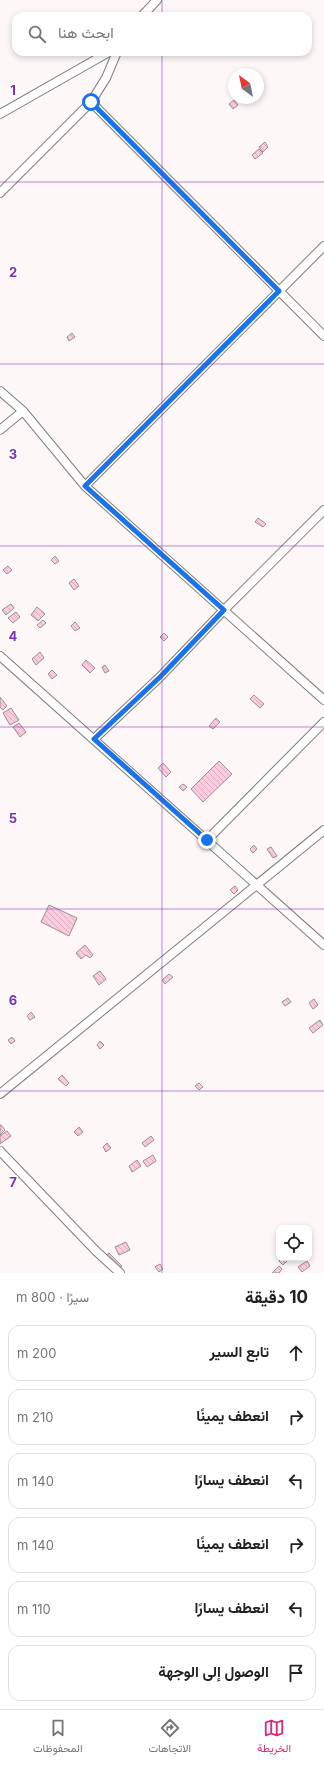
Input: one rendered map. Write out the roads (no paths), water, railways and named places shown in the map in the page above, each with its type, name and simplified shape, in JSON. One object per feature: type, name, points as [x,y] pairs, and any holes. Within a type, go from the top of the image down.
[{"type":"street","points":[[146,12],[157,0]]},
{"type":"street","points":[[0,114],[102,56]]},
{"type":"street","points":[[0,193],[91,102],[106,78],[115,56]]},
{"type":"street","points":[[91,102],[324,336]]},
{"type":"street","points":[[85,486],[324,246]]},
{"type":"street","points":[[0,390],[23,412],[85,486],[324,700]]},
{"type":"street","points":[[0,430],[23,412]]},
{"type":"street","points":[[94,739],[160,677],[224,610],[324,510]]},
{"type":"street","points":[[0,656],[324,945]]},
{"type":"street","points":[[207,840],[324,722]]},
{"type":"street","points":[[0,1094],[324,830]]},
{"type":"street","points":[[0,1151],[96,1251],[120,1273]]}]
